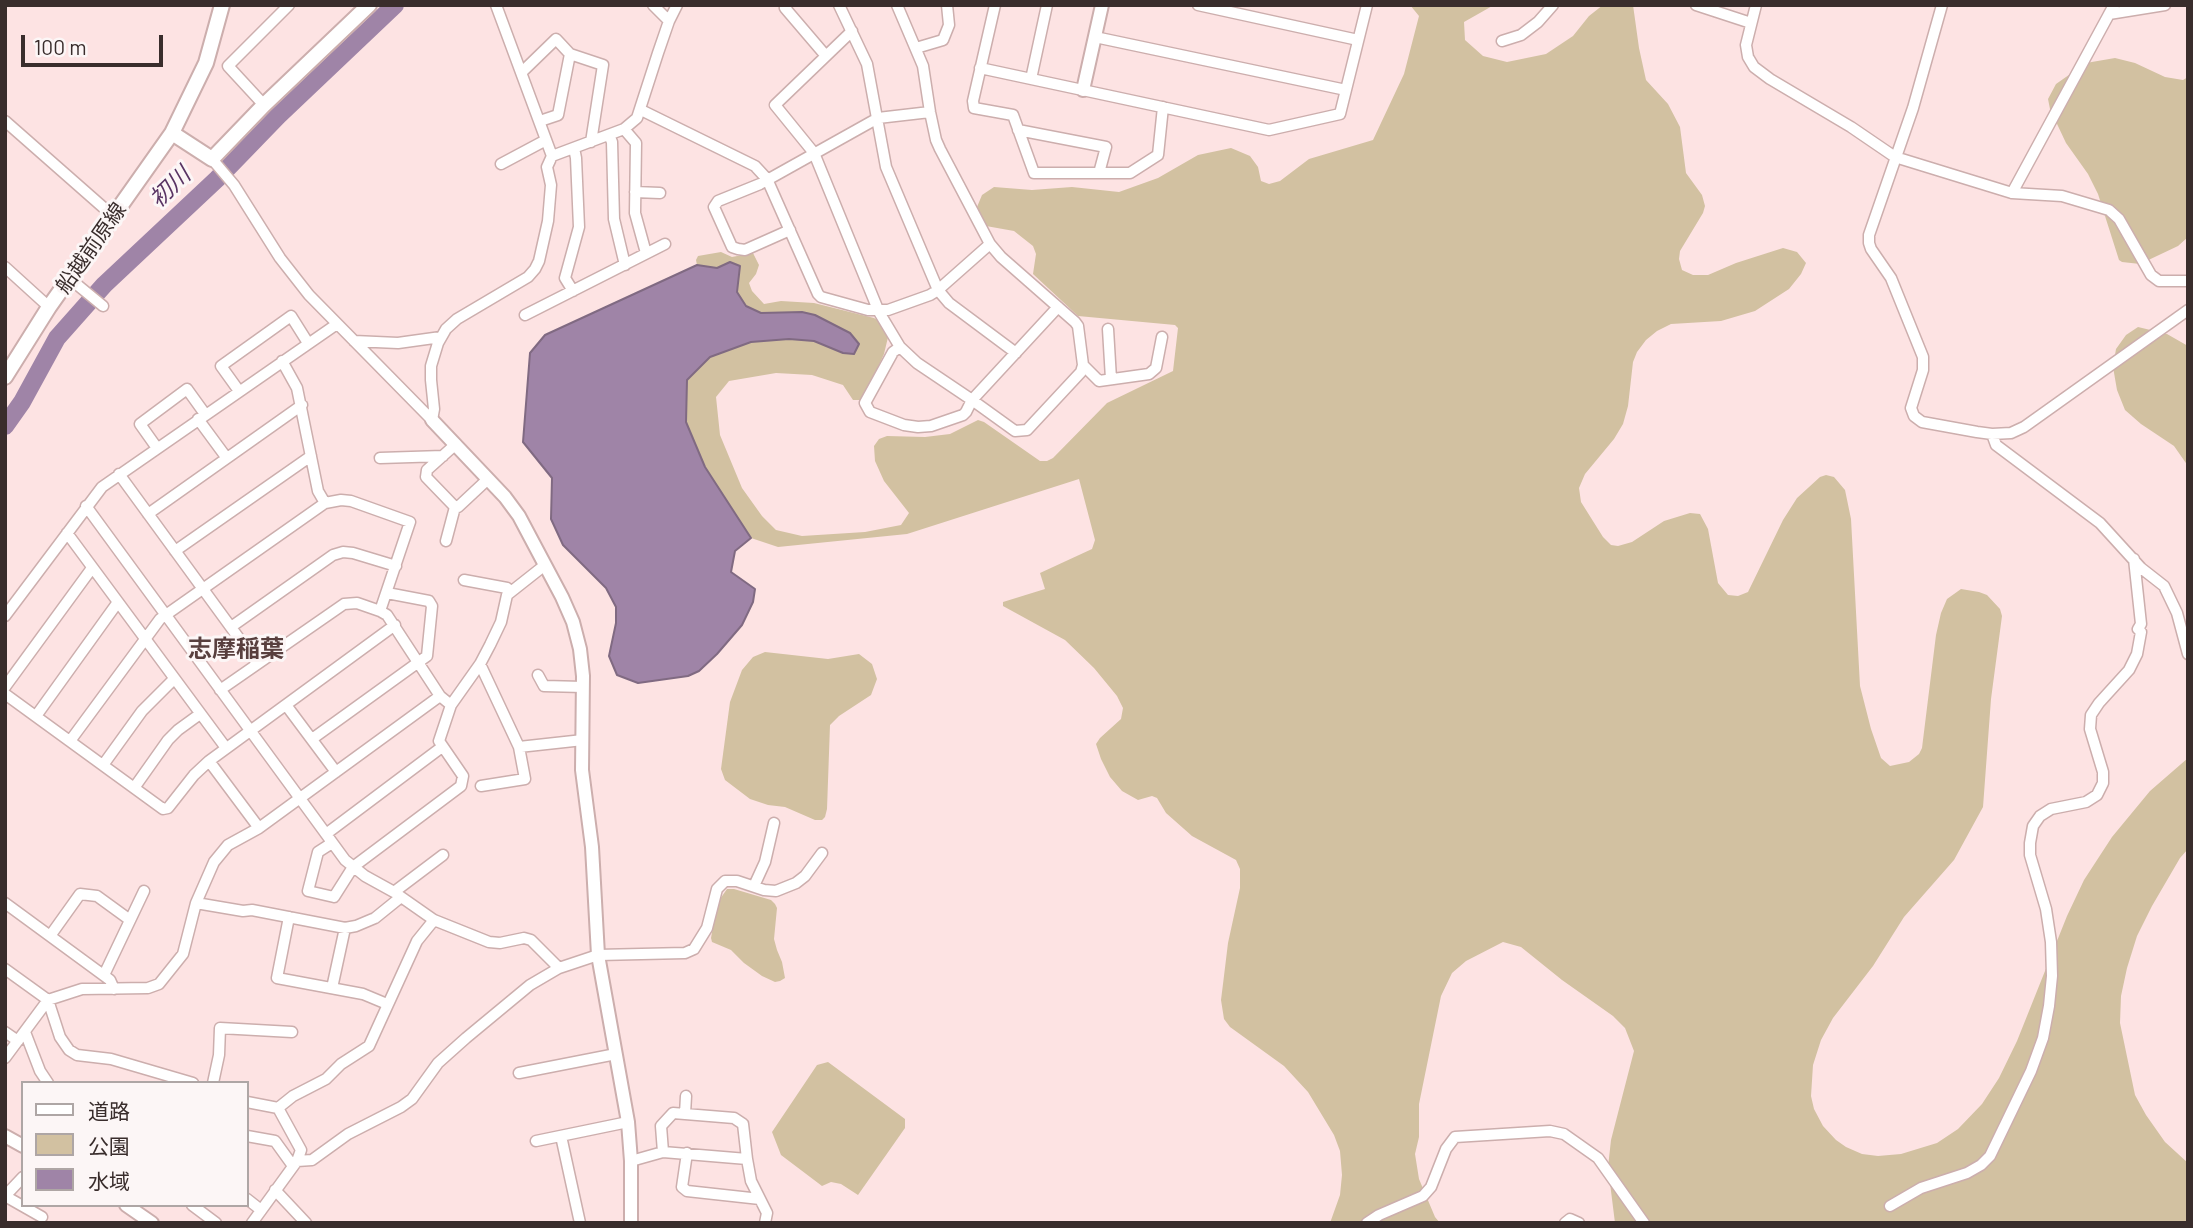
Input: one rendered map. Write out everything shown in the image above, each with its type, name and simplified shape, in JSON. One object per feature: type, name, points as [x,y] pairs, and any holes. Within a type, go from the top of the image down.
[{"type":"main road","name":"船越前原線","points":[[6,376],[49,307],[172,133],[206,63],[222,5]]},
{"type":"main road","points":[[172,133],[212,159],[264,105],[324,50],[363,7]]},
{"type":"street","points":[[264,105],[228,66],[289,5]]},
{"type":"street","points":[[432,420],[434,409],[431,366],[442,337],[457,319],[522,281],[535,269],[550,213],[551,186],[547,167],[552,156],[496,5]]},
{"type":"street","points":[[653,5],[669,21]]},
{"type":"street","points":[[552,156],[624,129],[638,118],[669,21],[677,5]]},
{"type":"street","points":[[787,5],[785,8],[826,57]]},
{"type":"street","points":[[839,5],[867,64],[886,167],[938,290],[949,303],[1016,353]]},
{"type":"street","points":[[852,31],[775,105],[814,153],[879,312],[900,347],[907,356],[1015,431],[1027,430],[1081,372],[1083,365],[1078,326],[990,244],[940,149],[930,112],[923,66],[897,5]]},
{"type":"street","points":[[916,48],[943,40],[949,25],[947,5]]},
{"type":"street","points":[[995,5],[973,101],[974,108],[1013,115],[1034,173],[1130,173],[1158,156],[1163,107]]},
{"type":"street","points":[[1031,79],[1047,5]]},
{"type":"street","points":[[1083,90],[1102,5]]},
{"type":"street","points":[[1198,5],[1358,40]]},
{"type":"street","points":[[980,68],[1269,130],[1339,114],[1367,5]]},
{"type":"street","points":[[1502,41],[1521,35],[1538,22],[1553,5]]},
{"type":"street","points":[[1696,5],[1751,23]]},
{"type":"street","points":[[1756,5],[1746,45],[1748,57],[1754,66],[1770,79],[1851,127],[1895,157],[2012,193],[2062,196],[2109,210],[2119,219],[2142,263],[2155,279],[2166,282],[2188,281]]},
{"type":"street","points":[[1942,5],[1913,108],[1869,235],[1869,243],[1891,278],[1923,357],[1923,370],[1911,408],[1914,416],[1922,422],[1992,434],[2011,433],[2024,427],[2188,310]]},
{"type":"street","points":[[2012,193],[2112,10],[2165,5]]},
{"type":"street","points":[[1095,37],[1346,90]]},
{"type":"street","points":[[522,72],[556,39],[570,54],[603,65],[591,142]]},
{"type":"street","points":[[540,121],[558,115],[570,54]]},
{"type":"street","points":[[641,110],[750,162],[767,179],[821,297],[879,312],[909,303],[938,290],[990,244]]},
{"type":"street","points":[[790,230],[745,250],[732,247],[714,207],[718,201],[767,179],[878,118],[930,112]]},
{"type":"street","points":[[5,121],[113,216]]},
{"type":"street","points":[[624,129],[636,143],[635,213],[646,254]]},
{"type":"street","points":[[1018,130],[1106,147],[1099,173]]},
{"type":"street","points":[[609,135],[612,142],[614,219],[625,265]]},
{"type":"street","points":[[501,164],[547,140]]},
{"type":"street","points":[[573,291],[565,278],[579,227],[574,148]]},
{"type":"street","points":[[212,159],[234,185],[294,276],[337,324],[456,444],[519,516],[573,622],[580,649],[583,687],[582,770],[592,848],[598,955],[628,1122],[631,1223]]},
{"type":"street","points":[[635,192],[660,193]]},
{"type":"street","points":[[525,315],[665,244]]},
{"type":"street","points":[[5,267],[49,307]]},
{"type":"street","points":[[69,278],[103,306]]},
{"type":"street","points":[[900,347],[893,352],[865,403],[870,412],[904,425],[931,426],[967,412],[972,400],[1058,307]]},
{"type":"street","points":[[239,391],[221,366],[291,316],[308,343]]},
{"type":"street","points":[[5,616],[102,487],[337,324]]},
{"type":"street","points":[[1108,329],[1111,379]]},
{"type":"street","points":[[354,341],[398,343],[442,337]]},
{"type":"street","points":[[1083,365],[1099,381],[1153,373],[1162,337]]},
{"type":"street","points":[[282,361],[297,388],[317,491],[325,503]]},
{"type":"street","points":[[157,448],[140,424],[187,389],[226,457]]},
{"type":"street","points":[[148,514],[302,405]]},
{"type":"street","points":[[1992,434],[1996,444],[2100,523],[2145,571],[2164,586],[2177,613],[2188,654]]},
{"type":"street","points":[[455,507],[426,477],[427,470],[456,444]]},
{"type":"street","points":[[175,551],[311,456]]},
{"type":"street","points":[[380,458],[443,456]]},
{"type":"street","points":[[119,474],[257,663]]},
{"type":"street","points":[[455,507],[488,479]]},
{"type":"street","points":[[70,741],[144,639],[166,614],[325,503],[351,501],[410,523],[380,611]]},
{"type":"street","points":[[86,506],[352,867],[434,920],[489,942],[500,943],[524,938],[531,940],[559,968]]},
{"type":"street","points":[[446,541],[455,507]]},
{"type":"street","points":[[67,533],[226,748]]},
{"type":"street","points":[[231,627],[332,555],[353,552],[396,566]]},
{"type":"street","points":[[1891,1206],[1921,1188],[1967,1173],[1981,1165],[1990,1156],[2031,1071],[2043,1038],[2052,976],[2046,909],[2029,855],[2029,843],[2040,816],[2051,809],[2086,802],[2097,795],[2103,783],[2103,772],[2090,729],[2091,715],[2129,670],[2137,654],[2141,632],[2138,629],[2141,624],[2134,559]]},
{"type":"street","points":[[442,747],[329,838],[318,852],[308,891],[334,897],[352,867],[461,786],[463,776],[442,747],[439,736],[450,705],[480,664],[501,622],[506,596],[545,565]]},
{"type":"street","points":[[5,687],[92,568]]},
{"type":"street","points":[[464,580],[511,591]]},
{"type":"street","points":[[312,739],[426,656],[432,606],[429,601],[387,593]]},
{"type":"street","points":[[36,716],[118,603]]},
{"type":"street","points":[[220,690],[344,604],[357,603],[387,615],[440,696],[450,705]]},
{"type":"street","points":[[5,694],[163,809],[168,808],[194,775],[209,761],[395,625]]},
{"type":"street","points":[[480,664],[519,747],[525,779],[481,786]]},
{"type":"street","points":[[538,675],[544,686],[583,687]]},
{"type":"street","points":[[103,765],[142,711],[174,679]]},
{"type":"street","points":[[5,1058],[48,1000],[82,989],[148,988],[159,984],[183,954],[196,903],[214,862],[228,845],[259,828],[440,696]]},
{"type":"street","points":[[286,705],[336,772]]},
{"type":"street","points":[[134,788],[168,740],[200,714]]},
{"type":"street","points":[[519,747],[583,740]]},
{"type":"street","points":[[209,761],[259,828]]},
{"type":"street","points":[[754,886],[765,862],[774,822]]},
{"type":"street","points":[[295,1164],[312,1160],[348,1134],[412,1099],[438,1063],[530,985],[559,968],[598,955],[685,953],[694,949],[707,928],[717,889],[725,881],[737,881],[776,891],[805,876],[822,853]]},
{"type":"street","points":[[196,903],[243,911],[252,909],[345,928],[356,926],[375,918],[443,855]]},
{"type":"street","points":[[104,975],[144,891]]},
{"type":"street","points":[[50,936],[80,894],[97,896],[130,920]]},
{"type":"street","points":[[5,903],[104,975],[114,989]]},
{"type":"street","points":[[289,917],[277,978],[363,994],[387,1004]]},
{"type":"street","points":[[248,1102],[278,1108],[293,1096],[326,1079],[341,1064],[369,1046],[417,941],[434,920]]},
{"type":"street","points":[[332,988],[345,928]]},
{"type":"street","points":[[5,970],[48,1000],[60,1037],[69,1050],[77,1055],[111,1059],[185,1081]]},
{"type":"street","points":[[213,1081],[219,1055],[220,1028],[292,1032]]},
{"type":"street","points":[[5,1032],[18,1041]]},
{"type":"street","points":[[25,1032],[47,1081]]},
{"type":"street","points":[[519,1073],[616,1054]]},
{"type":"street","points":[[685,1114],[686,1097]]},
{"type":"street","points":[[251,1223],[295,1164],[301,1150],[278,1108]]},
{"type":"street","points":[[663,1152],[661,1126],[673,1114],[734,1118],[743,1124],[751,1181],[767,1213],[765,1223]]},
{"type":"street","points":[[536,1141],[628,1122]]},
{"type":"street","points":[[1367,1223],[1423,1195],[1431,1187],[1446,1149],[1455,1137],[1550,1131],[1564,1134],[1589,1149],[1598,1158],[1634,1217],[1644,1223]]},
{"type":"street","points":[[5,1136],[21,1145]]},
{"type":"street","points":[[248,1136],[275,1140],[295,1164]]},
{"type":"street","points":[[561,1136],[580,1223]]},
{"type":"street","points":[[631,1161],[663,1152],[747,1159]]},
{"type":"street","points":[[687,1153],[682,1186],[687,1191],[760,1199]]},
{"type":"street","points":[[21,1179],[5,1196],[21,1205]]},
{"type":"street","points":[[275,1190],[306,1223]]},
{"type":"street","points":[[248,1200],[261,1210]]},
{"type":"street","points":[[24,1207],[42,1217]]},
{"type":"street","points":[[195,1207],[216,1223]]},
{"type":"street","points":[[135,1208],[152,1223]]},
{"type":"street","points":[[1566,1223],[1570,1219],[1579,1223]]},
{"type":"green space","points":[[1410,5],[1494,5],[1464,22],[1465,40],[1483,56],[1507,62],[1546,54],[1573,36],[1589,16],[1603,5],[1633,5],[1646,80],[1668,104],[1680,127],[1686,173],[1702,195],[1705,206],[1680,251],[1682,270],[1693,275],[1708,275],[1783,248],[1797,252],[1806,263],[1789,289],[1755,311],[1721,321],[1671,324],[1646,340],[1637,352],[1623,424],[1585,474],[1579,488],[1581,502],[1603,537],[1611,545],[1618,546],[1632,542],[1664,521],[1690,513],[1700,514],[1708,529],[1718,583],[1728,595],[1738,596],[1748,592],[1783,520],[1797,498],[1820,477],[1834,477],[1845,490],[1851,519],[1860,686],[1881,758],[1890,766],[1909,762],[1922,748],[1936,635],[1947,599],[1961,589],[1979,592],[1987,595],[2000,609],[2002,616],[1991,699],[1983,807],[1954,860],[1904,917],[1873,966],[1833,1018],[1821,1040],[1813,1065],[1811,1096],[1823,1126],[1846,1147],[1862,1154],[1878,1156],[1901,1154],[1937,1143],[1958,1129],[1982,1104],[1999,1078],[2084,880],[2112,837],[2150,791],[2188,758],[2188,849],[2180,858],[2137,936],[2121,996],[2120,1023],[2135,1095],[2165,1142],[2188,1163],[2188,1223],[1615,1223],[1608,1167],[1611,1140],[1634,1051],[1625,1028],[1521,947],[1503,942],[1466,961],[1452,973],[1441,996],[1419,1104],[1419,1137],[1415,1154],[1419,1179],[1440,1223],[1330,1223],[1340,1195],[1342,1175],[1340,1151],[1334,1135],[1308,1092],[1284,1066],[1230,1027],[1224,1019],[1221,1000],[1228,943],[1240,888],[1240,869],[1236,860],[1192,836],[1166,813],[1157,798],[1152,796],[1138,800],[1122,791],[1110,777],[1096,744],[1121,719],[1123,708],[1117,696],[1094,668],[1065,640],[1003,606],[1003,602],[1045,589],[1040,573],[1092,549],[1095,540],[1079,479],[907,534],[778,547],[751,538],[736,517],[705,467],[686,422],[686,381],[710,357],[751,342],[789,339],[814,341],[843,353],[778,312],[761,313],[746,306],[717,268],[697,265],[698,256],[721,252],[732,257],[753,253],[759,265],[749,283],[752,291],[764,304],[781,301],[814,303],[874,318],[882,323],[889,333],[884,354],[863,400],[853,400],[843,385],[812,375],[776,373],[729,381],[716,397],[720,435],[742,488],[776,530],[802,536],[865,532],[901,525],[909,513],[884,481],[875,461],[874,446],[879,439],[887,436],[925,437],[950,434],[978,420],[1040,461],[1047,461],[1107,403],[1173,371],[1178,328],[1175,325],[1078,316],[1033,274],[1036,254],[1033,246],[1014,231],[986,226],[981,221],[977,207],[982,195],[994,187],[1032,190],[1072,187],[1119,192],[1158,178],[1198,155],[1231,148],[1250,156],[1258,167],[1261,181],[1269,184],[1280,181],[1309,159],[1373,140],[1404,74],[1419,16]]},
{"type":"green space","points":[[2115,58],[2135,63],[2165,77],[2183,80],[2188,77],[2188,237],[2178,246],[2140,264],[2119,260],[2098,194],[2088,174],[2066,143],[2048,99],[2056,84],[2086,63]]},
{"type":"green space","points":[[2138,327],[2167,334],[2188,346],[2188,466],[2174,446],[2125,410],[2117,390],[2113,367],[2116,349],[2126,335]]},
{"type":"green space","points":[[765,652],[828,659],[859,654],[872,664],[877,679],[871,695],[830,725],[827,809],[822,820],[815,820],[785,807],[750,799],[725,780],[721,769],[730,702],[742,670],[753,657]]},
{"type":"green space","points":[[727,889],[771,900],[775,904],[777,908],[774,939],[785,978],[775,982],[762,976],[731,950],[712,942],[715,916],[720,899]]},
{"type":"green space","points":[[828,1062],[905,1119],[905,1128],[858,1195],[841,1184],[831,1182],[822,1186],[781,1155],[772,1132],[817,1065]]},
{"type":"water","points":[[730,262],[740,266],[737,292],[746,306],[761,313],[802,312],[815,315],[850,333],[859,344],[854,354],[843,353],[814,341],[789,339],[751,342],[710,357],[687,380],[686,422],[705,467],[751,538],[735,551],[731,572],[755,589],[753,602],[742,625],[699,671],[688,676],[638,683],[617,675],[609,656],[616,623],[616,607],[606,588],[563,545],[551,519],[552,478],[523,442],[530,353],[545,335],[697,265],[717,268]]},
{"type":"waterway","name":"初川","points":[[5,426],[22,402],[57,338],[104,285],[395,5]]},
{"type":"district","name":"志摩稲葉","points":[[236,649]]}]
